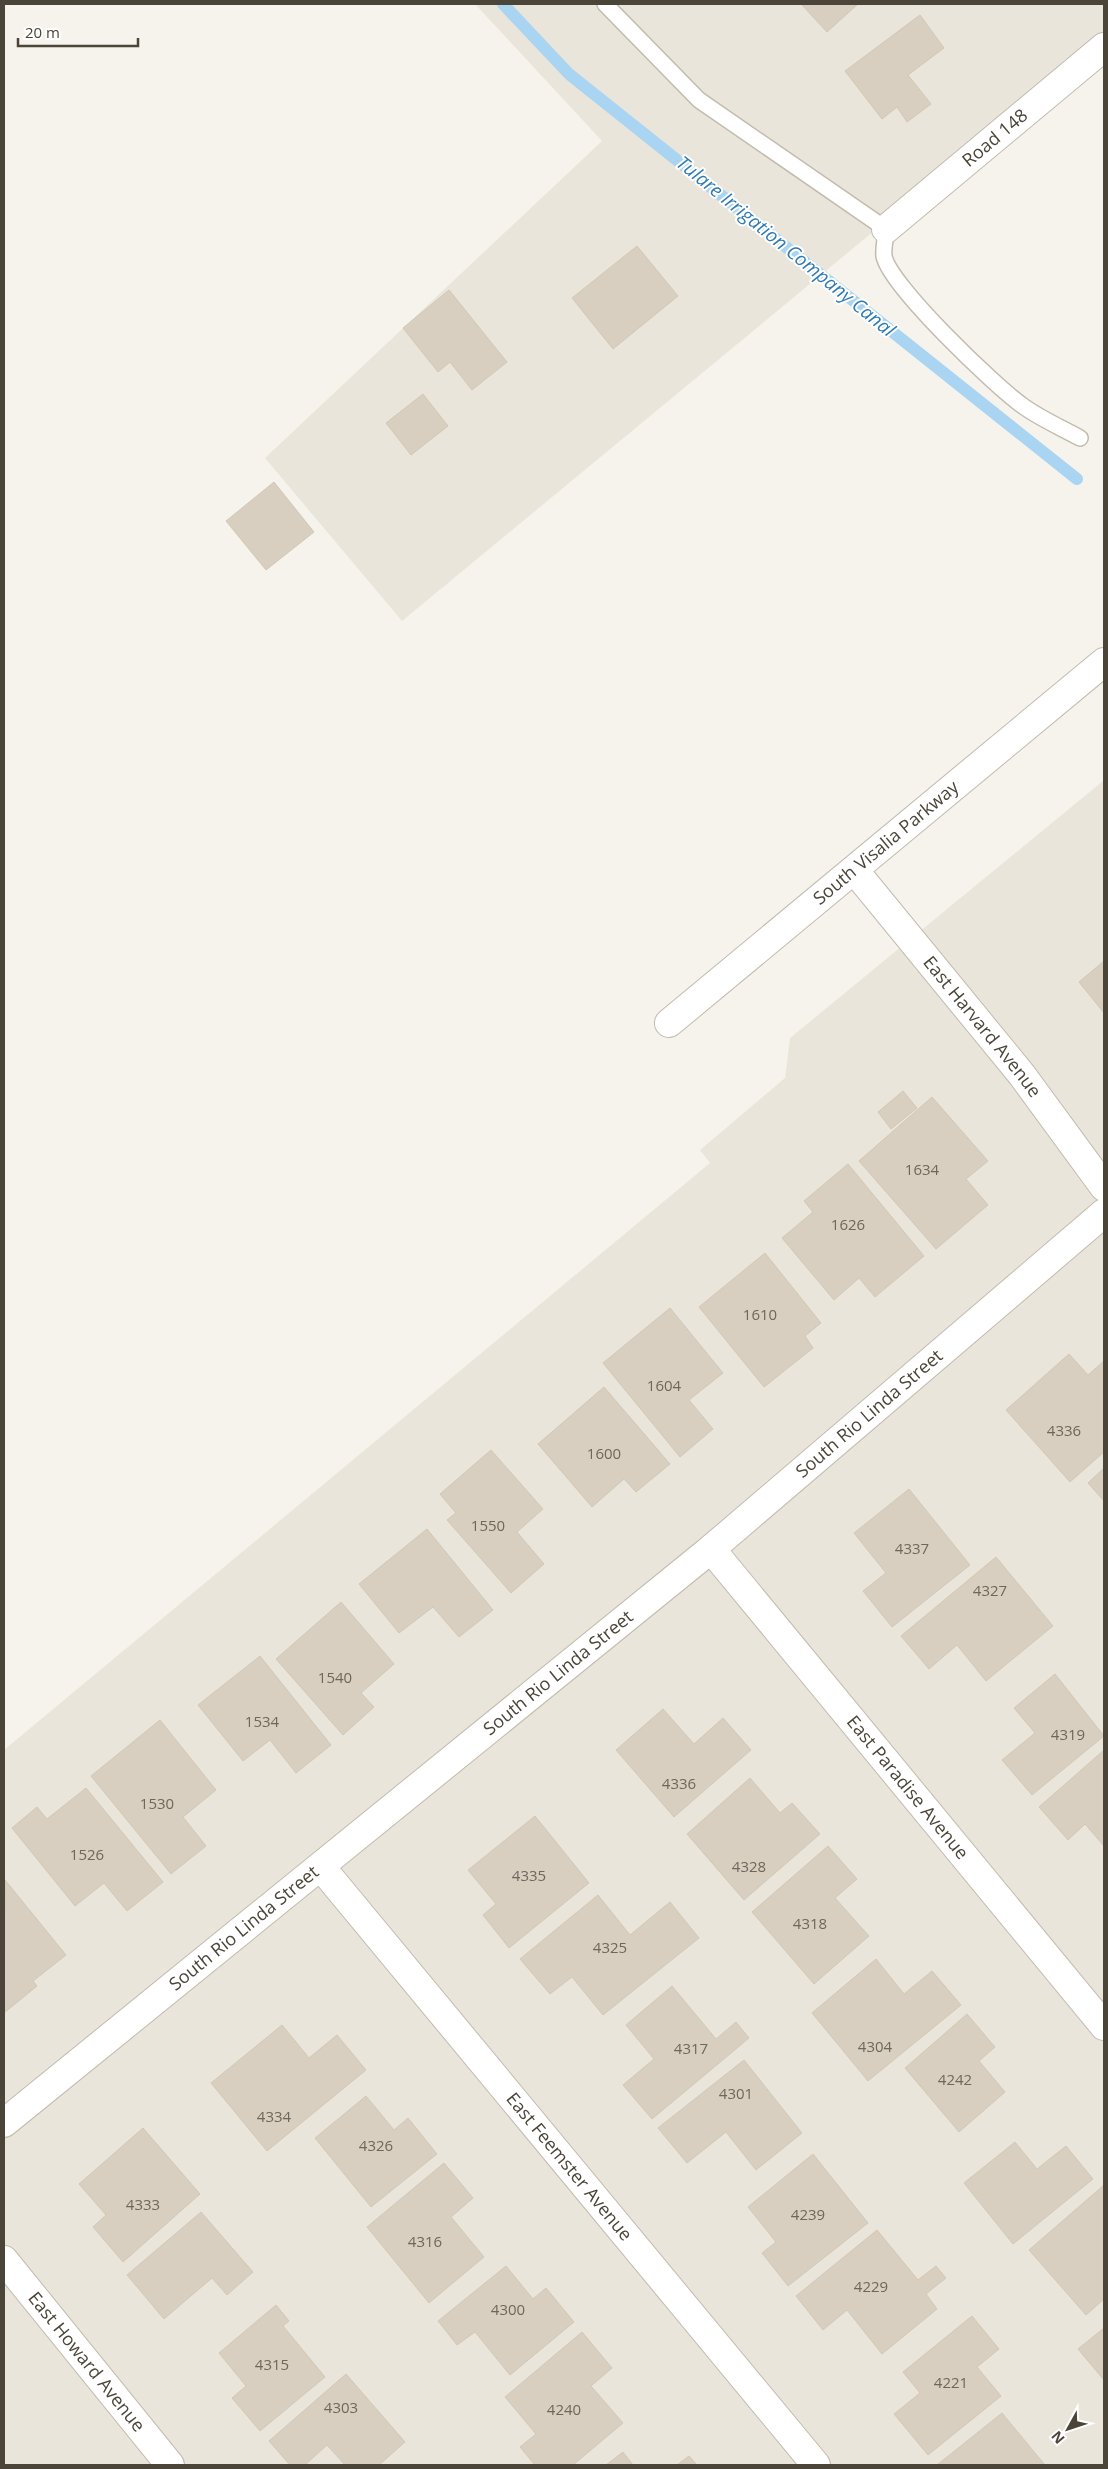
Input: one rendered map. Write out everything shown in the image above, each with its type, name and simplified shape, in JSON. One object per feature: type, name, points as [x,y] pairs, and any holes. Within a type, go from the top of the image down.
[{"type":"street","name":"Road 148","points":[[886,229],[1104,47]]},
{"type":"street","name":"South Visalia Parkway","points":[[669,1023],[855,871],[1104,662]]},
{"type":"street","name":"East Harvard Avenue","points":[[855,871],[1022,1075],[1104,1187]]},
{"type":"street","name":"South Rio Linda Street","points":[[4,2123],[711,1548],[1104,1213]]},
{"type":"street","name":"East Paradise Avenue","points":[[711,1548],[1104,2026]]},
{"type":"street","name":"East Feemster Avenue","points":[[321,1867],[816,2465]]},
{"type":"street","name":"East Howard Avenue","points":[[4,2260],[170,2465]]},
{"type":"lane","points":[[605,4],[699,100],[886,229],[884,257],[902,285],[931,320],[968,358],[1023,406],[1080,438]]},
{"type":"shaded area","points":[[475,4],[1104,4],[1104,41],[402,621],[265,458],[602,141]]},
{"type":"shaded area","points":[[1103,781],[1104,2465],[4,2465],[4,1750],[710,1163],[700,1150],[785,1078],[790,1038]]},
{"type":"building","points":[[801,4],[858,4],[827,32]]},
{"type":"building","points":[[920,15],[944,48],[908,75],[931,104],[907,122],[897,107],[882,119],[845,71]]},
{"type":"building","points":[[637,246],[678,296],[613,349],[572,298]]},
{"type":"building","points":[[449,290],[507,362],[472,390],[450,362],[438,372],[403,328]]},
{"type":"building","points":[[423,394],[448,426],[411,455],[386,423]]},
{"type":"building","points":[[274,482],[314,532],[266,570],[226,521]]},
{"type":"building","points":[[1104,961],[1104,1013],[1079,982]]},
{"type":"building","points":[[903,1091],[917,1108],[891,1129],[878,1112]]},
{"type":"building","points":[[932,1097],[988,1161],[966,1179],[988,1205],[936,1249],[859,1161]]},
{"type":"building","points":[[848,1164],[924,1256],[875,1297],[859,1278],[834,1300],[782,1238],[813,1212],[804,1201]]},
{"type":"building","points":[[765,1253],[821,1323],[805,1336],[813,1348],[764,1387],[699,1307]]},
{"type":"building","points":[[670,1308],[723,1373],[689,1400],[713,1429],[680,1457],[603,1363]]},
{"type":"building","points":[[1069,1354],[1088,1375],[1104,1361],[1104,1452],[1070,1482],[1006,1410]]},
{"type":"building","points":[[604,1387],[670,1464],[636,1492],[624,1479],[592,1507],[538,1444]]},
{"type":"building","points":[[491,1450],[543,1509],[517,1532],[544,1564],[511,1593],[447,1520],[456,1513],[440,1494]]},
{"type":"building","points":[[1104,1468],[1104,1501],[1088,1483]]},
{"type":"building","points":[[909,1489],[970,1565],[892,1627],[863,1591],[886,1573],[854,1533]]},
{"type":"building","points":[[427,1529],[493,1610],[459,1637],[433,1607],[399,1633],[359,1584]]},
{"type":"building","points":[[996,1557],[1053,1626],[986,1681],[957,1645],[929,1669],[901,1636]]},
{"type":"building","points":[[341,1602],[394,1664],[361,1693],[374,1707],[343,1735],[276,1659]]},
{"type":"building","points":[[260,1656],[331,1745],[296,1773],[270,1740],[243,1761],[198,1705]]},
{"type":"building","points":[[1055,1674],[1104,1736],[1032,1795],[1002,1760],[1035,1733],[1014,1708]]},
{"type":"building","points":[[663,1709],[694,1744],[723,1718],[751,1750],[674,1817],[616,1750]]},
{"type":"building","points":[[160,1720],[216,1790],[183,1817],[206,1846],[171,1874],[91,1776]]},
{"type":"building","points":[[1104,1750],[1104,1846],[1085,1824],[1068,1840],[1039,1807]]},
{"type":"building","points":[[750,1778],[780,1813],[792,1803],[820,1834],[744,1900],[687,1834]]},
{"type":"building","points":[[86,1788],[163,1882],[127,1911],[104,1883],[75,1906],[12,1828],[37,1807],[47,1819]]},
{"type":"building","points":[[535,1816],[589,1883],[509,1948],[483,1915],[496,1904],[468,1870]]},
{"type":"building","points":[[828,1846],[857,1879],[835,1898],[869,1936],[814,1984],[752,1912]]},
{"type":"building","points":[[5,1880],[66,1955],[33,1981],[37,1986],[4,2013]]},
{"type":"building","points":[[598,1895],[630,1935],[670,1902],[699,1938],[603,2015],[572,1977],[550,1994],[520,1959]]},
{"type":"building","points":[[876,1959],[904,1994],[932,1971],[961,2005],[868,2081],[812,2013]]},
{"type":"building","points":[[672,1986],[716,2039],[736,2022],[749,2038],[652,2119],[623,2085],[654,2059],[626,2025]]},
{"type":"building","points":[[967,2014],[995,2047],[979,2061],[1005,2092],[959,2132],[905,2068]]},
{"type":"building","points":[[282,2025],[309,2058],[337,2035],[366,2070],[267,2151],[211,2083]]},
{"type":"building","points":[[744,2060],[802,2133],[756,2170],[726,2132],[687,2163],[658,2128]]},
{"type":"building","points":[[366,2096],[394,2130],[408,2118],[437,2154],[371,2207],[315,2138]]},
{"type":"building","points":[[143,2128],[200,2194],[123,2262],[93,2227],[106,2215],[79,2184]]},
{"type":"building","points":[[1015,2142],[1037,2169],[1066,2146],[1093,2179],[1013,2244],[964,2183]]},
{"type":"building","points":[[813,2154],[868,2223],[788,2286],[762,2253],[776,2242],[748,2207]]},
{"type":"building","points":[[444,2163],[473,2198],[451,2217],[484,2257],[429,2303],[367,2227]]},
{"type":"building","points":[[1104,2185],[1104,2299],[1086,2315],[1029,2250]]},
{"type":"building","points":[[201,2212],[253,2272],[227,2295],[212,2278],[164,2319],[127,2275]]},
{"type":"building","points":[[877,2230],[918,2280],[936,2266],[946,2278],[926,2294],[937,2309],[882,2354],[847,2310],[823,2330],[796,2296]]},
{"type":"building","points":[[506,2266],[533,2299],[546,2288],[574,2322],[510,2375],[475,2332],[457,2345],[438,2321]]},
{"type":"building","points":[[276,2305],[289,2321],[283,2326],[325,2377],[260,2431],[232,2398],[246,2386],[219,2353]]},
{"type":"building","points":[[972,2316],[999,2349],[977,2367],[1001,2396],[928,2455],[894,2414],[920,2393],[903,2372]]},
{"type":"building","points":[[1104,2328],[1104,2380],[1078,2349]]},
{"type":"building","points":[[582,2332],[612,2368],[591,2386],[623,2423],[573,2465],[535,2465],[520,2447],[536,2434],[505,2397]]},
{"type":"building","points":[[346,2374],[405,2442],[379,2465],[345,2465],[327,2445],[305,2465],[290,2465],[269,2441]]},
{"type":"building","points":[[1002,2413],[1045,2465],[937,2465]]},
{"type":"building","points":[[623,2452],[633,2465],[606,2465]]},
{"type":"building","points":[[689,2456],[697,2465],[677,2465]]},
{"type":"waterway","name":"Tulare Irrigation Company Canal","points":[[503,4],[569,74],[1077,479]]}]
